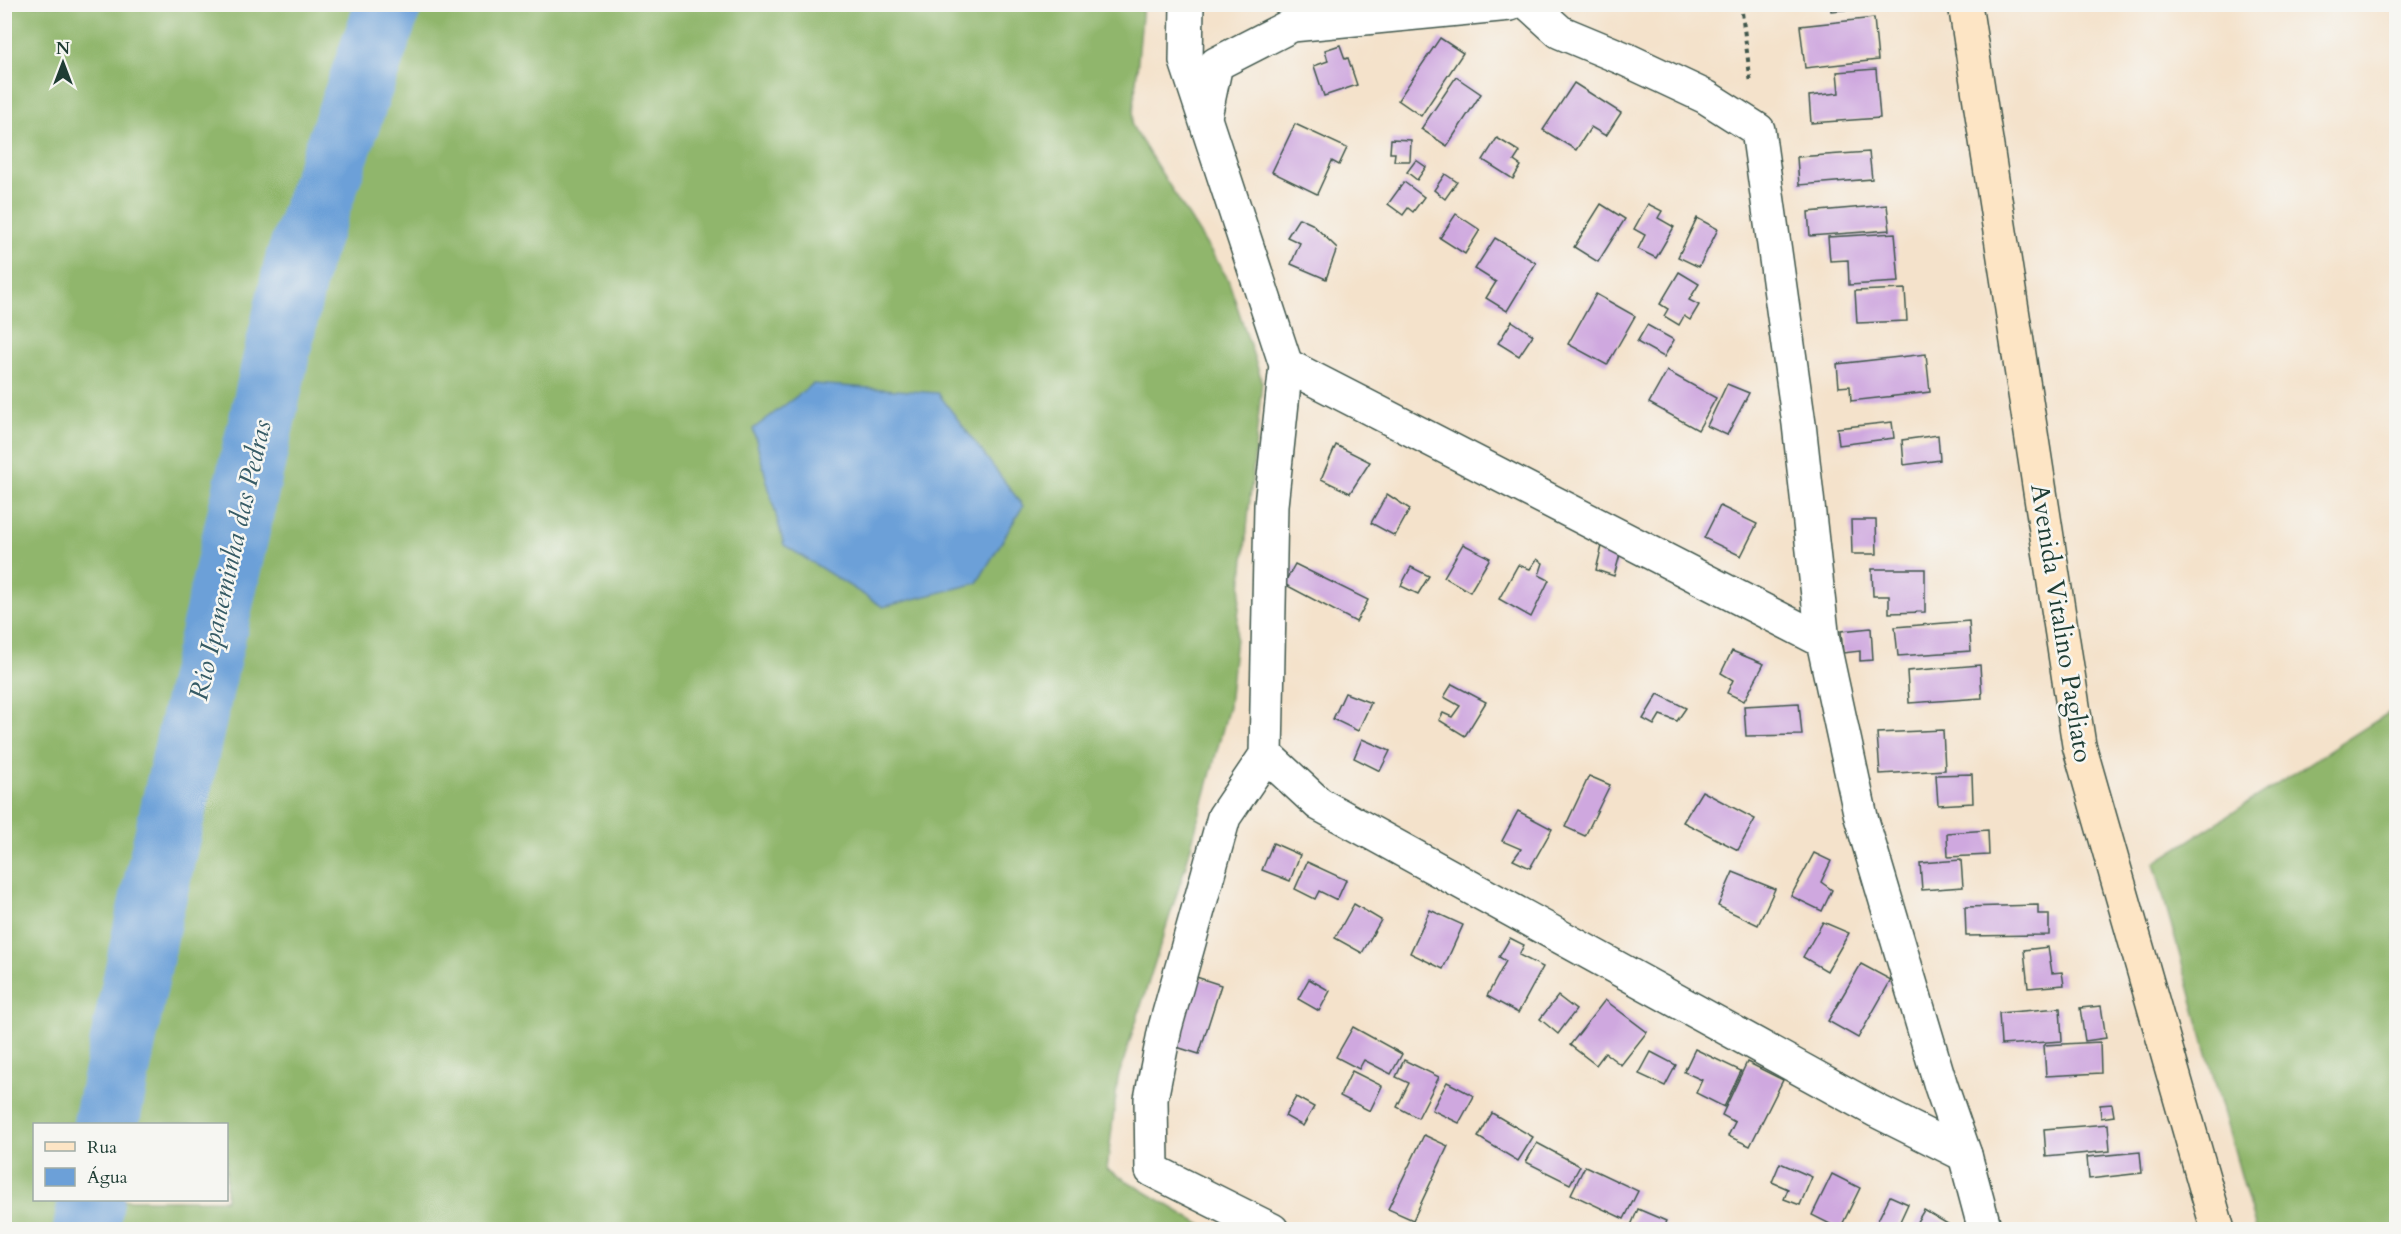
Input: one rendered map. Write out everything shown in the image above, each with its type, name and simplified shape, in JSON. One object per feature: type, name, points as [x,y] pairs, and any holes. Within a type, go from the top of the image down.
[{"type":"street","points":[[1187,4],[1186,61],[1286,365],[1270,505],[1266,755],[1224,817],[1165,1028],[1151,1099],[1152,1170],[1272,1230]]},
{"type":"street","points":[[1205,118],[1216,64],[1293,25],[1510,4]]},
{"type":"street","points":[[1529,4],[1560,32],[1706,97],[1758,130],[1799,424],[1823,641],[1861,817],[1941,1086],[1965,1155],[1985,1230]]},
{"type":"street","name":"Avenida Vitalino Pagliato","points":[[1965,4],[2079,745],[2218,1230]]},
{"type":"street","points":[[1286,365],[1823,641]]},
{"type":"street","points":[[1266,755],[1320,804],[1877,1111],[1965,1155]]},
{"type":"path","points":[[1741,4],[1758,130]]},
{"type":"green space","points":[[5,5],[1143,5],[1132,126],[1228,279],[1262,381],[1229,706],[1185,868],[1118,1078],[1107,1169],[1208,1229],[5,1230]]},
{"type":"green space","points":[[2396,708],[2396,1229],[2256,1229],[2154,863]]},
{"type":"water","points":[[813,384],[938,393],[1023,506],[977,583],[883,607],[784,545],[753,429]]},
{"type":"building","points":[[1830,4],[1877,4],[1877,7],[1831,11]]},
{"type":"building","points":[[1874,18],[1878,60],[1805,68],[1800,26]]},
{"type":"building","points":[[1440,38],[1463,53],[1421,116],[1398,100]]},
{"type":"building","points":[[1340,45],[1345,59],[1348,58],[1357,85],[1324,96],[1314,66],[1328,61],[1325,50]]},
{"type":"building","points":[[1876,69],[1880,118],[1811,123],[1809,96],[1839,93],[1837,72]]},
{"type":"building","points":[[1456,77],[1481,94],[1447,146],[1421,129]]},
{"type":"building","points":[[1574,83],[1621,113],[1606,136],[1591,127],[1576,150],[1543,130]]},
{"type":"building","points":[[1295,124],[1347,148],[1339,165],[1332,161],[1317,194],[1272,172]]},
{"type":"building","points":[[1497,138],[1520,152],[1514,161],[1521,166],[1513,179],[1483,160]]},
{"type":"building","points":[[1391,139],[1411,140],[1410,161],[1394,161],[1395,153],[1390,153]]},
{"type":"building","points":[[1869,152],[1872,179],[1799,185],[1797,157]]},
{"type":"building","points":[[1416,160],[1426,167],[1417,180],[1407,172]]},
{"type":"building","points":[[1445,174],[1457,182],[1445,199],[1434,190]]},
{"type":"building","points":[[1404,182],[1424,197],[1413,212],[1408,208],[1403,215],[1388,204]]},
{"type":"building","points":[[1601,204],[1625,219],[1598,262],[1574,247]]},
{"type":"building","points":[[1648,204],[1662,211],[1658,218],[1674,227],[1656,258],[1638,249],[1645,235],[1634,229]]},
{"type":"building","points":[[1887,205],[1890,230],[1810,236],[1808,212]]},
{"type":"building","points":[[1456,214],[1480,230],[1465,254],[1440,238]]},
{"type":"building","points":[[1299,218],[1312,224],[1337,248],[1326,279],[1291,264],[1300,243],[1287,237]]},
{"type":"building","points":[[1697,218],[1718,229],[1699,267],[1678,257]]},
{"type":"building","points":[[1895,233],[1899,282],[1849,285],[1848,260],[1830,261],[1828,237]]},
{"type":"building","points":[[1495,238],[1536,263],[1507,311],[1486,298],[1496,282],[1475,269]]},
{"type":"building","points":[[1679,272],[1699,284],[1689,300],[1699,305],[1690,320],[1684,316],[1679,325],[1664,316],[1668,309],[1660,304]]},
{"type":"building","points":[[1905,289],[1907,321],[1857,323],[1855,291]]},
{"type":"building","points":[[1596,294],[1635,316],[1607,365],[1568,344]]},
{"type":"building","points":[[1512,321],[1533,335],[1519,356],[1498,343]]},
{"type":"building","points":[[1647,325],[1674,340],[1664,357],[1637,342]]},
{"type":"building","points":[[1926,354],[1930,392],[1851,401],[1850,386],[1839,387],[1837,364]]},
{"type":"building","points":[[1667,371],[1716,398],[1698,430],[1649,403]]},
{"type":"building","points":[[1727,384],[1749,393],[1727,435],[1707,426]]},
{"type":"building","points":[[1892,422],[1894,438],[1839,445],[1837,428]]},
{"type":"building","points":[[1938,435],[1940,460],[1904,465],[1902,440]]},
{"type":"building","points":[[1336,445],[1370,462],[1350,493],[1321,479]]},
{"type":"building","points":[[1387,494],[1410,509],[1395,536],[1371,523]]},
{"type":"building","points":[[1720,506],[1757,524],[1741,556],[1704,538]]},
{"type":"building","points":[[1851,520],[1876,520],[1877,554],[1852,554]]},
{"type":"building","points":[[1463,544],[1490,558],[1470,592],[1444,577]]},
{"type":"building","points":[[1602,546],[1621,551],[1614,576],[1596,570]]},
{"type":"building","points":[[1537,559],[1543,563],[1539,575],[1549,580],[1531,617],[1499,599],[1518,565],[1530,569]]},
{"type":"building","points":[[1295,564],[1368,600],[1356,622],[1284,584]]},
{"type":"building","points":[[1411,567],[1429,576],[1418,594],[1401,586]]},
{"type":"building","points":[[1872,569],[1925,569],[1925,612],[1889,613],[1889,596],[1873,596]]},
{"type":"building","points":[[1969,621],[1971,651],[1898,656],[1895,627]]},
{"type":"building","points":[[1871,628],[1873,660],[1860,661],[1860,651],[1843,653],[1841,631]]},
{"type":"building","points":[[1732,651],[1764,664],[1744,701],[1727,693],[1733,680],[1721,673]]},
{"type":"building","points":[[1980,665],[1982,698],[1909,703],[1907,671]]},
{"type":"building","points":[[1452,684],[1486,702],[1465,736],[1439,720],[1443,713],[1452,717],[1460,706],[1444,697]]},
{"type":"building","points":[[1345,693],[1371,703],[1358,731],[1333,719]]},
{"type":"building","points":[[1658,694],[1686,708],[1677,721],[1660,715],[1654,725],[1643,719]]},
{"type":"building","points":[[1799,703],[1802,735],[1746,736],[1744,706]]},
{"type":"building","points":[[1943,730],[1945,770],[1880,774],[1877,733]]},
{"type":"building","points":[[1362,739],[1390,751],[1380,771],[1354,758]]},
{"type":"building","points":[[1972,774],[1973,803],[1938,805],[1936,775]]},
{"type":"building","points":[[1589,776],[1610,785],[1585,836],[1565,827]]},
{"type":"building","points":[[1702,791],[1755,819],[1738,850],[1683,822]]},
{"type":"building","points":[[1518,811],[1552,829],[1530,868],[1513,860],[1521,849],[1502,841]]},
{"type":"building","points":[[1988,830],[1989,855],[1948,857],[1947,833]]},
{"type":"building","points":[[1273,843],[1300,855],[1290,881],[1262,870]]},
{"type":"building","points":[[1814,853],[1831,861],[1821,882],[1832,890],[1822,911],[1791,896]]},
{"type":"building","points":[[1961,860],[1963,887],[1922,890],[1920,863]]},
{"type":"building","points":[[1307,862],[1346,880],[1337,900],[1319,891],[1315,899],[1295,889]]},
{"type":"building","points":[[1733,872],[1775,889],[1758,925],[1718,906]]},
{"type":"building","points":[[1354,904],[1381,920],[1362,953],[1335,938]]},
{"type":"building","points":[[2038,905],[2038,914],[2049,914],[2049,935],[1966,936],[1965,907]]},
{"type":"building","points":[[1430,910],[1463,925],[1443,969],[1410,953]]},
{"type":"building","points":[[1823,922],[1849,933],[1827,971],[1803,957]]},
{"type":"building","points":[[1510,938],[1524,945],[1519,955],[1543,967],[1518,1013],[1487,996],[1506,961],[1499,957]]},
{"type":"building","points":[[2048,947],[2052,973],[2062,972],[2064,985],[2028,988],[2024,950]]},
{"type":"building","points":[[1861,964],[1891,980],[1858,1038],[1828,1021]]},
{"type":"building","points":[[1190,975],[1221,985],[1199,1054],[1167,1044]]},
{"type":"building","points":[[1309,979],[1330,991],[1319,1011],[1298,999]]},
{"type":"building","points":[[1558,996],[1576,1010],[1558,1034],[1540,1019]]},
{"type":"building","points":[[1605,1000],[1647,1032],[1621,1065],[1605,1053],[1596,1065],[1570,1045]]},
{"type":"building","points":[[2101,1006],[2106,1038],[2085,1041],[2080,1008]]},
{"type":"building","points":[[2060,1008],[2062,1041],[2001,1045],[1999,1013]]},
{"type":"building","points":[[1353,1027],[1402,1054],[1391,1074],[1364,1060],[1359,1069],[1336,1057]]},
{"type":"building","points":[[2100,1042],[2101,1073],[2046,1076],[2044,1045]]},
{"type":"building","points":[[1695,1049],[1741,1071],[1724,1107],[1696,1093],[1702,1080],[1684,1072]]},
{"type":"building","points":[[1651,1052],[1676,1065],[1665,1086],[1639,1074]]},
{"type":"building","points":[[1404,1060],[1439,1077],[1418,1118],[1397,1107],[1409,1083],[1396,1077]]},
{"type":"building","points":[[1747,1062],[1783,1080],[1750,1146],[1728,1136],[1735,1122],[1722,1115]]},
{"type":"building","points":[[1352,1071],[1382,1086],[1370,1111],[1340,1096]]},
{"type":"building","points":[[1447,1082],[1474,1096],[1459,1123],[1432,1110]]},
{"type":"building","points":[[1296,1097],[1314,1107],[1303,1126],[1285,1116]]},
{"type":"building","points":[[2112,1104],[2114,1116],[2101,1118],[2100,1105]]},
{"type":"building","points":[[1492,1113],[1533,1137],[1518,1161],[1478,1137]]},
{"type":"building","points":[[2108,1124],[2110,1151],[2046,1157],[2044,1129]]},
{"type":"building","points":[[1424,1135],[1448,1146],[1413,1220],[1388,1209]]},
{"type":"building","points":[[1537,1143],[1580,1166],[1570,1184],[1526,1162]]},
{"type":"building","points":[[2140,1152],[2142,1173],[2089,1179],[2087,1157]]},
{"type":"building","points":[[1780,1163],[1812,1177],[1800,1205],[1784,1199],[1788,1189],[1772,1182]]},
{"type":"building","points":[[1585,1166],[1638,1191],[1624,1219],[1571,1194]]},
{"type":"building","points":[[1832,1174],[1860,1188],[1840,1229],[1812,1215]]},
{"type":"building","points":[[1890,1196],[1908,1204],[1896,1230],[1873,1230]]},
{"type":"building","points":[[1638,1209],[1666,1221],[1662,1230],[1629,1230]]},
{"type":"building","points":[[1924,1210],[1958,1230],[1912,1230]]},
{"type":"waterway","name":"Rio Ipaneminha das Pedras","points":[[106,1123],[149,916],[298,261],[389,4]]},
{"type":"waterway","name":"Rio Ipaneminha das Pedras","points":[[86,1230],[91,1201]]}]
